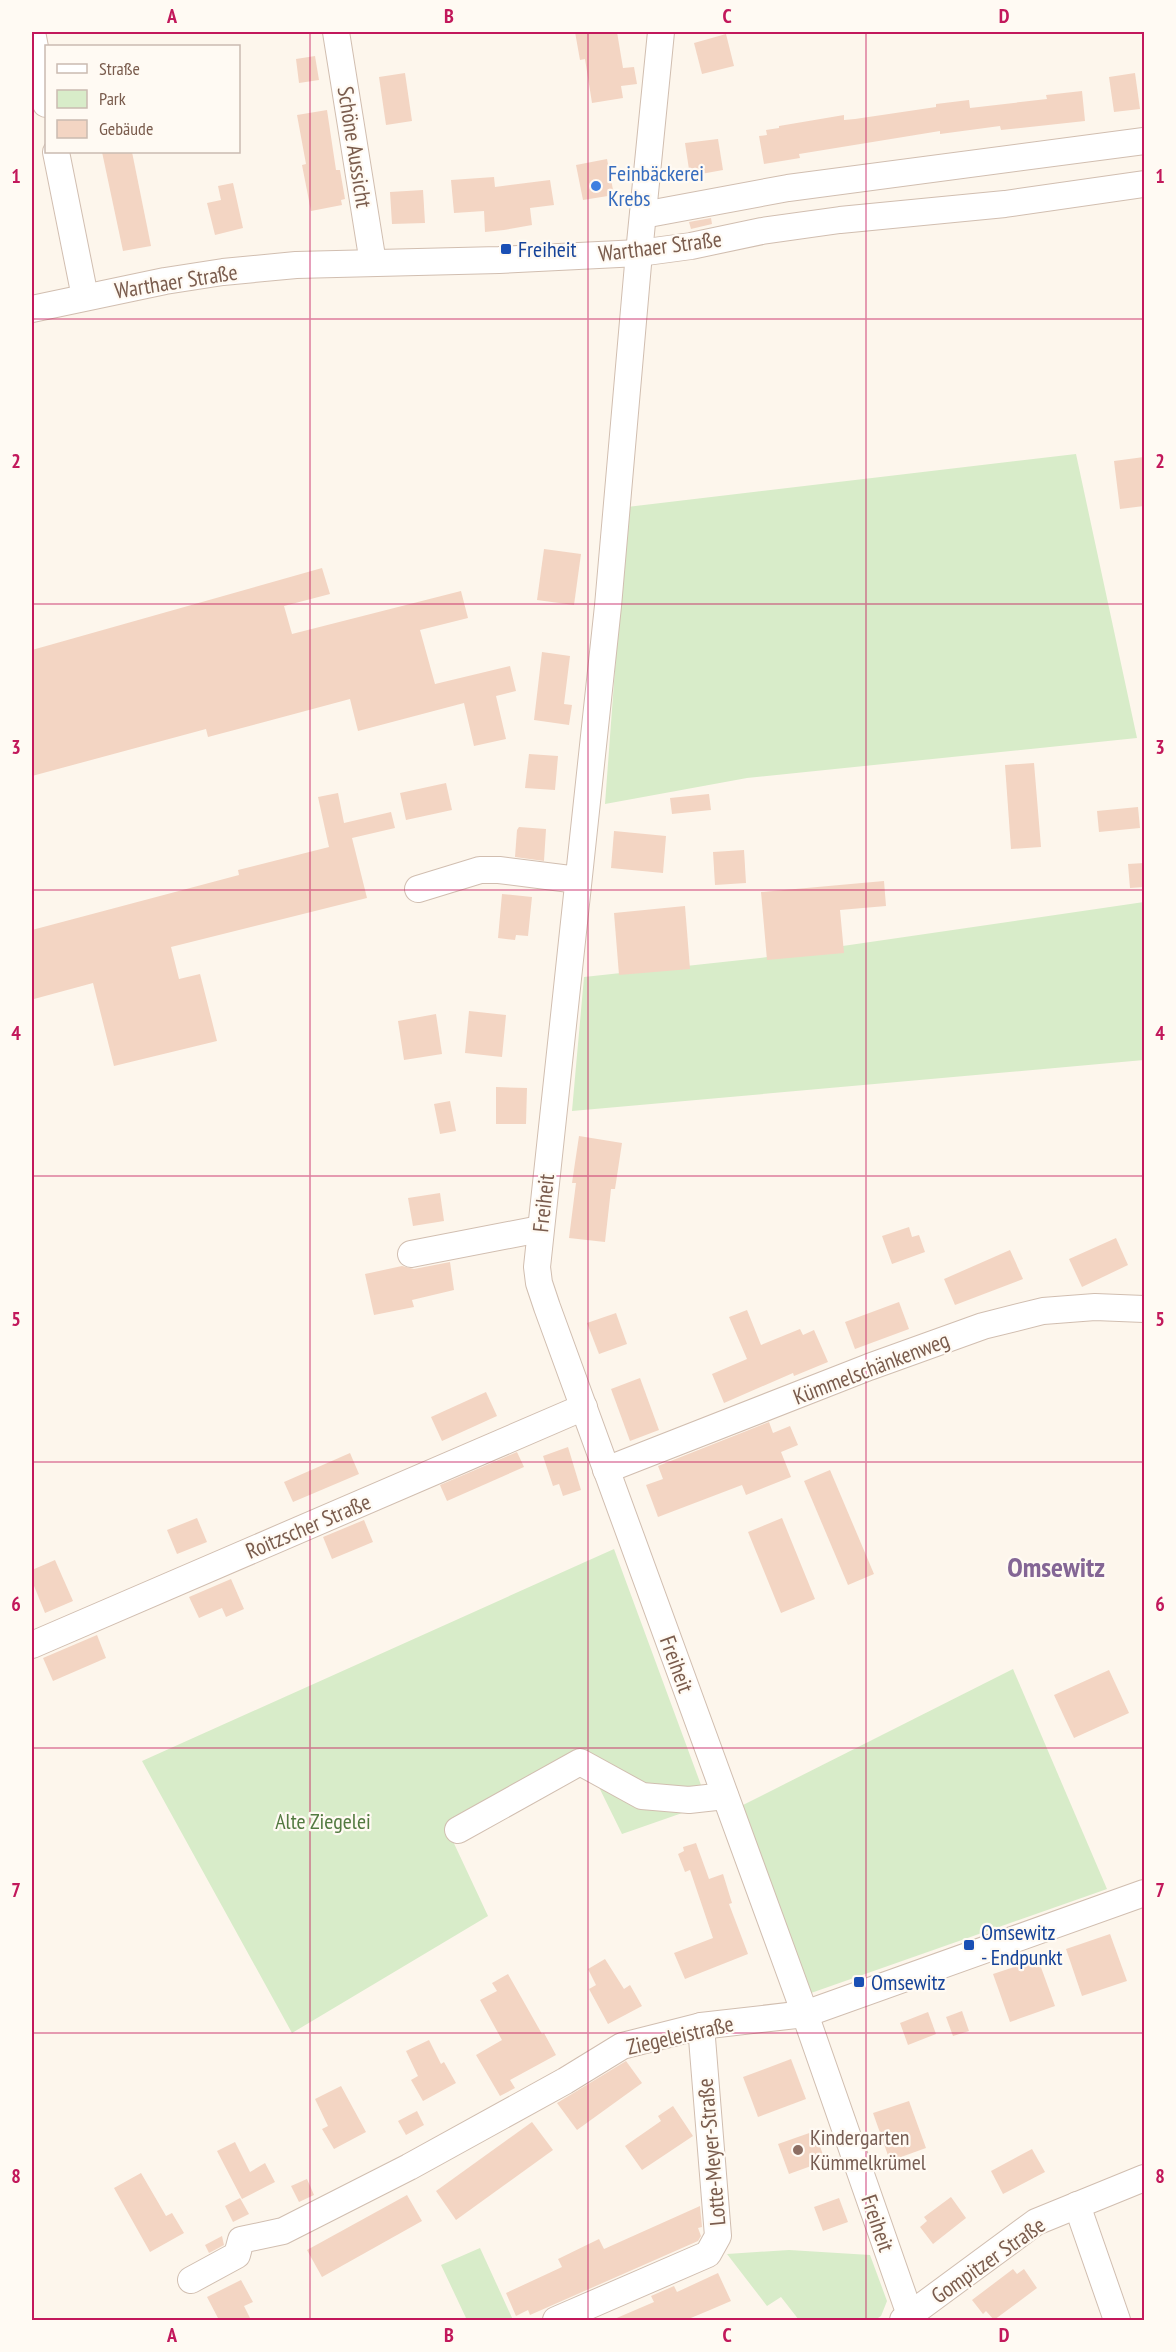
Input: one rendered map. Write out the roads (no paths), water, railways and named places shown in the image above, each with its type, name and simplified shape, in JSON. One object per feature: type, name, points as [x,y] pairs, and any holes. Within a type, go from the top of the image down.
[{"type":"street","points":[[32,32],[45,99]]},
{"type":"street","name":"Schöne Aussicht","points":[[336,32],[373,263]]},
{"type":"street","name":"Freiheit","points":[[661,32],[608,606],[537,1267],[539,1283],[606,1470],[805,2014],[906,2318]]},
{"type":"street","name":"Warthaer Straße","points":[[643,215],[788,188],[1144,141]]},
{"type":"street","points":[[56,153],[85,297]]},
{"type":"street","name":"Warthaer Straße","points":[[32,309],[165,280],[223,272],[296,265],[499,260],[639,253],[840,220],[1005,204],[1144,184]]},
{"type":"street","points":[[418,889],[480,870],[499,870],[578,880]]},
{"type":"street","points":[[411,1254],[540,1229]]},
{"type":"street","name":"Kümmelschänkenweg","points":[[606,1470],[869,1367],[983,1326],[1043,1311],[1095,1307],[1144,1309]]},
{"type":"street","name":"Roitzscher Straße","points":[[32,1645],[584,1407]]},
{"type":"street","points":[[458,1830],[580,1762],[642,1796],[689,1800],[725,1796]]},
{"type":"street","name":"Ziegeleistraße","points":[[191,2280],[237,2255],[241,2240],[283,2231],[409,2167],[565,2081],[622,2046],[701,2026],[805,2014],[1144,1893]]},
{"type":"street","name":"Lotte-Meyer-Straße","points":[[556,2320],[708,2254],[718,2236],[701,2026]]},
{"type":"street","name":"Gompitzer Straße","points":[[906,2318],[1036,2222],[1144,2178]]},
{"type":"street","points":[[1077,2205],[1117,2320]]},
{"type":"place","name":"Feinbäckerei Krebs","points":[[596,186]]},
{"type":"place","name":"Freiheit","points":[[506,249]]},
{"type":"place","name":"Omsewitz - Endpunkt","points":[[969,1945]]},
{"type":"place","name":"Omsewitz","points":[[859,1982]]},
{"type":"place","name":"Kindergarten Kümmelkrümel","points":[[798,2150]]},
{"type":"district","name":"Omsewitz","points":[[1056,1567]]},
{"type":"park label","name":"Alte Ziegelei","points":[[323,1821]]}]
